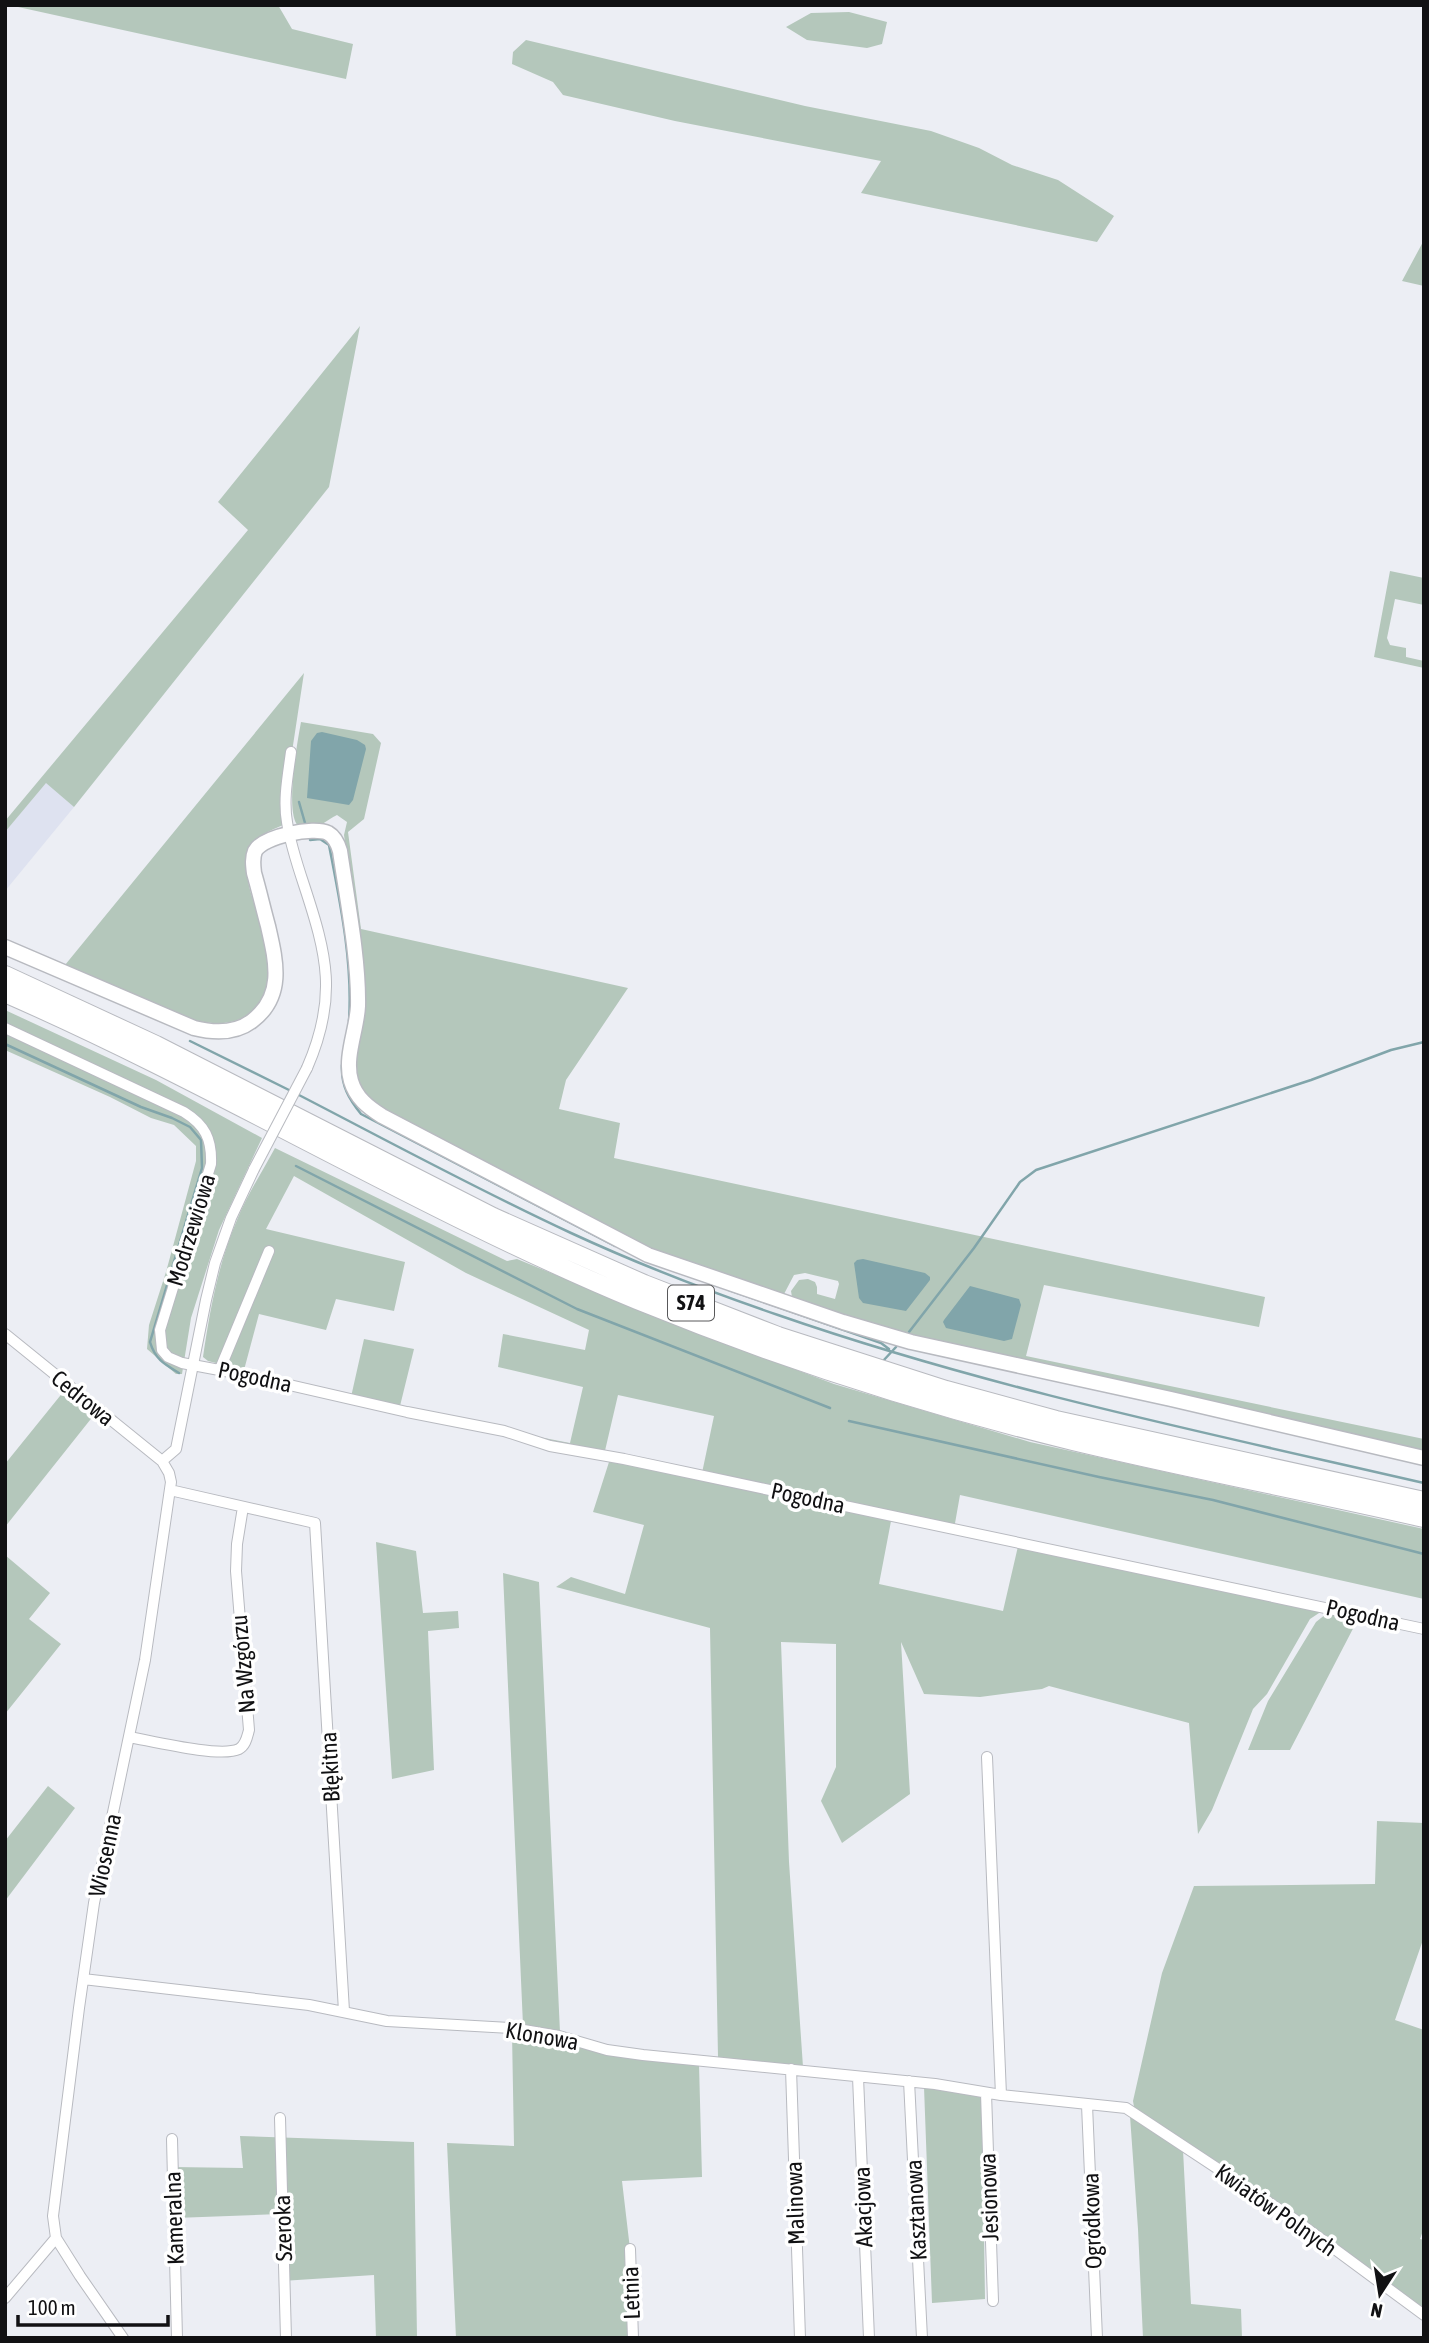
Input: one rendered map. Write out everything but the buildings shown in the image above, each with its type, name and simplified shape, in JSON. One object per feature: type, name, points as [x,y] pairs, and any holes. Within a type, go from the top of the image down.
[{"type":"highway","name":"S74","points":[[5,975],[156,1045],[517,1228],[644,1284],[778,1336],[946,1390],[1056,1420],[1424,1501]]},
{"type":"highway","name":"S74","points":[[5,993],[173,1072],[486,1233],[618,1292],[760,1347],[860,1381],[996,1422],[1144,1458],[1424,1518]]},
{"type":"street","points":[[162,1461],[176,1449],[206,1300],[215,1263],[231,1218],[307,1068],[323,1026],[327,973],[320,936],[289,835],[285,807],[291,752]]},
{"type":"street","points":[[5,947],[194,1028],[211,1032],[237,1029],[261,1013],[272,997],[276,982],[275,956],[254,873],[255,851],[264,842],[289,835],[318,831],[330,835],[338,845],[357,983],[357,1014],[349,1066],[350,1078],[362,1101],[382,1116],[640,1251],[843,1322],[911,1342],[1424,1458]]},
{"type":"street","name":"Modrzewiowa","points":[[5,1028],[184,1112],[198,1121],[206,1131],[211,1146],[211,1164],[160,1330],[162,1350],[168,1357],[182,1363],[194,1364]]},
{"type":"street","points":[[220,1369],[269,1251]]},
{"type":"street","name":"Cedrowa","points":[[5,1334],[162,1461]]},
{"type":"street","name":"Pogodna","points":[[194,1364],[504,1431],[550,1446],[624,1459],[1424,1629]]},
{"type":"street","name":"Wiosenna","points":[[56,2238],[53,2216],[94,1903],[145,1660],[170,1490],[169,1473],[162,1461]]},
{"type":"street","points":[[170,1490],[243,1507]]},
{"type":"street","name":"Błękitna","points":[[243,1507],[315,1523],[344,2011]]},
{"type":"street","name":"Na Wzgórzu","points":[[129,1737],[212,1751],[240,1748],[246,1741],[249,1730],[236,1571],[243,1507]]},
{"type":"street","points":[[987,1758],[1001,2095]]},
{"type":"street","name":"Klonowa","points":[[83,1979],[309,2005],[387,2021],[512,2028],[559,2036],[607,2050],[643,2055],[909,2081],[1001,2095],[1126,2108]]},
{"type":"street","name":"Malinowa","points":[[791,2069],[800,2338]]},
{"type":"street","name":"Akacjowa","points":[[858,2077],[869,2338]]},
{"type":"street","name":"Kasztanowa","points":[[909,2081],[922,2338]]},
{"type":"street","name":"Jesionowa","points":[[986,2093],[993,2301]]},
{"type":"street","name":"Ogródkowa","points":[[1087,2105],[1097,2338]]},
{"type":"street","name":"Kwiatów Polnych","points":[[1126,2108],[1294,2219],[1424,2315]]},
{"type":"street","name":"Szeroka","points":[[280,2118],[286,2338]]},
{"type":"street","name":"Kameralna","points":[[172,2140],[177,2338]]},
{"type":"street","points":[[5,2298],[56,2238],[123,2338]]},
{"type":"street","name":"Letnia","points":[[630,2249],[633,2338]]},
{"type":"shaded area","points":[[46,782],[74,807],[5,891],[5,832]]},
{"type":"green space","points":[[9,5],[278,5],[292,29],[353,44],[346,79]]},
{"type":"green space","points":[[849,12],[887,22],[882,44],[867,48],[807,40],[786,27],[811,13]]},
{"type":"green space","points":[[526,40],[805,106],[931,131],[979,148],[1012,165],[1058,180],[1114,216],[1097,242],[861,193],[881,161],[675,121],[563,95],[553,82],[512,64],[513,52]]},
{"type":"green space","points":[[1424,240],[1424,286],[1402,281]]},
{"type":"green space","points":[[360,326],[329,487],[74,807],[46,783],[5,832],[5,821],[248,530],[218,502]]},
{"type":"green space","points":[[1390,571],[1424,578],[1424,605],[1395,599],[1387,638],[1390,645],[1406,648],[1406,657],[1424,661],[1424,668],[1374,657]]},
{"type":"green space","points":[[304,673],[285,798],[287,823],[256,840],[247,860],[248,883],[269,957],[267,987],[259,1006],[233,1022],[210,1023],[193,1020],[65,965]]},
{"type":"green space","points":[[301,722],[373,734],[381,743],[364,819],[348,832],[361,929],[628,988],[566,1080],[559,1109],[620,1123],[614,1158],[1265,1297],[1259,1327],[1044,1285],[1026,1356],[1424,1439],[1424,1453],[891,1332],[792,1297],[791,1291],[799,1280],[808,1279],[815,1282],[817,1294],[835,1299],[838,1281],[805,1273],[794,1275],[784,1294],[779,1294],[655,1252],[379,1107],[362,1091],[356,1075],[362,1022],[362,975],[344,835],[347,822],[337,815],[317,827],[307,829],[296,823],[293,812],[293,780]]},
{"type":"green space","points":[[5,1010],[156,1080],[262,1138],[219,1230],[191,1318],[182,1374],[176,1374],[147,1349],[149,1325],[196,1161],[196,1146],[174,1125],[151,1118],[5,1050]]},
{"type":"green space","points":[[275,1148],[507,1261],[517,1259],[683,1327],[834,1384],[1030,1442],[1424,1529],[1424,1599],[960,1495],[954,1529],[702,1473],[714,1416],[618,1395],[604,1455],[892,1516],[879,1584],[1003,1611],[1019,1542],[1328,1607],[1310,1619],[1267,1694],[1253,1709],[1212,1810],[1198,1834],[1189,1723],[1049,1686],[980,1697],[924,1694],[901,1642],[910,1794],[842,1843],[821,1801],[836,1767],[836,1644],[781,1642],[789,1862],[803,2067],[718,2057],[710,1628],[556,1587],[571,1577],[625,1594],[644,1525],[593,1512],[609,1462],[532,1445],[534,1436],[570,1443],[583,1387],[498,1367],[503,1334],[585,1350],[589,1330],[466,1273],[294,1176],[266,1229],[405,1262],[394,1311],[336,1299],[326,1330],[259,1314],[244,1370],[208,1361],[203,1357],[206,1339],[216,1287],[230,1237],[245,1202]]},
{"type":"green space","points":[[364,1339],[414,1349],[400,1406],[351,1397]]},
{"type":"green space","points":[[64,1391],[94,1415],[5,1527],[5,1464]]},
{"type":"green space","points":[[376,1542],[416,1551],[423,1613],[458,1611],[459,1628],[428,1631],[434,1770],[392,1779]]},
{"type":"green space","points":[[5,1555],[50,1593],[29,1619],[61,1644],[5,1714]]},
{"type":"green space","points":[[503,1573],[539,1582],[560,2032],[523,2025]]},
{"type":"green space","points":[[1333,1612],[1358,1619],[1290,1750],[1248,1750],[1268,1701],[1316,1622]]},
{"type":"green space","points":[[48,1786],[75,1808],[5,1901],[5,1841]]},
{"type":"green space","points":[[1377,1821],[1424,1823],[1424,1937],[1395,2020],[1424,2030],[1424,2228],[1420,2239],[1424,2240],[1424,2310],[1296,2216],[1134,2107],[1133,2101],[1162,1973],[1194,1886],[1375,1884]]},
{"type":"green space","points":[[512,2033],[699,2064],[702,2177],[622,2181],[630,2249],[633,2338],[456,2338],[447,2143],[514,2146]]},
{"type":"green space","points":[[924,2087],[982,2097],[985,2299],[932,2303]]},
{"type":"green space","points":[[1130,2116],[1183,2150],[1191,2304],[1241,2309],[1242,2338],[1143,2338]]},
{"type":"green space","points":[[240,2136],[414,2142],[417,2338],[376,2338],[374,2275],[282,2281],[279,2214],[175,2218],[173,2167],[243,2168]]},
{"type":"water","points":[[317,733],[357,740],[365,745],[353,800],[349,805],[307,798],[311,741]]},
{"type":"water","points":[[863,1259],[925,1273],[930,1280],[906,1311],[863,1303],[859,1298],[854,1263]]},
{"type":"water","points":[[970,1286],[1019,1299],[1021,1305],[1012,1339],[1004,1341],[946,1328],[944,1320]]},
{"type":"waterway","points":[[299,802],[305,823]]},
{"type":"waterway","points":[[310,840],[320,839],[329,845],[347,954],[349,1021]]},
{"type":"waterway","points":[[190,1041],[291,1091]]},
{"type":"waterway","points":[[909,1332],[974,1248],[1020,1182],[1036,1170],[1311,1080],[1391,1050],[1424,1042]]},
{"type":"waterway","points":[[5,1044],[141,1107],[172,1118],[190,1127],[201,1140],[202,1168],[150,1342],[161,1360],[179,1373]]},
{"type":"waterway","points":[[342,1065],[347,1092],[361,1114],[615,1246]]},
{"type":"waterway","points":[[297,1094],[467,1183],[571,1233],[673,1277],[778,1315],[857,1341],[1017,1387],[1424,1483]]},
{"type":"waterway","points":[[296,1166],[577,1309],[830,1408]]},
{"type":"waterway","points":[[729,1290],[881,1343],[889,1349]]},
{"type":"waterway","points":[[883,1361],[896,1347]]},
{"type":"waterway","points":[[849,1421],[1213,1500],[1424,1554]]}]
